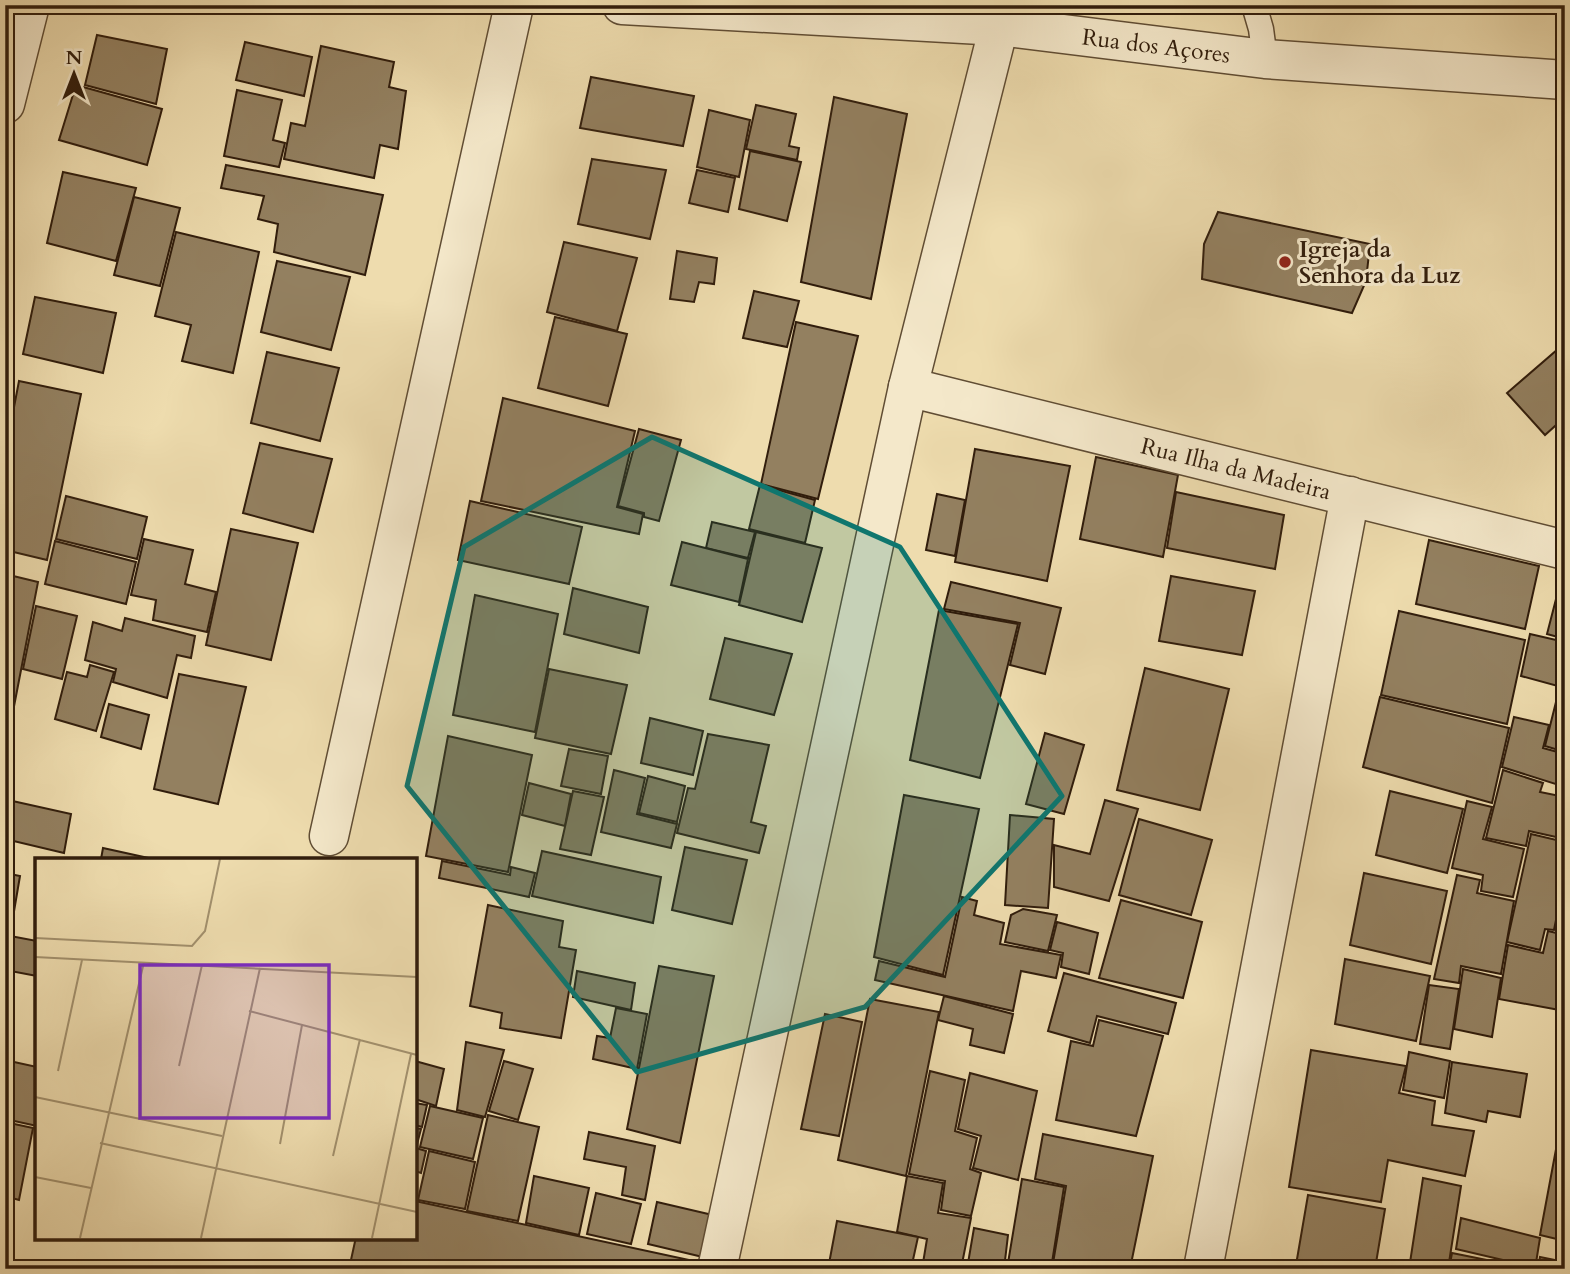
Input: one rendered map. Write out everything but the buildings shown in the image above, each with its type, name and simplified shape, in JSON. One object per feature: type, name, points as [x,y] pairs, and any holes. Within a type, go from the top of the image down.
[{"type":"street","points":[[5,104],[30,5]]},
{"type":"street","points":[[329,836],[514,5]]},
{"type":"street","name":"Rua dos Açores","points":[[622,5],[999,26],[1265,59],[1565,80]]},
{"type":"street","points":[[717,1269],[908,387],[999,26]]},
{"type":"street","name":"Rua Ilha da Madeira","points":[[908,387],[1565,550]]},
{"type":"street","points":[[1203,1269],[1350,496]]},
{"type":"lane","points":[[1254,5],[1265,59]]},
{"type":"highlighted area","points":[[652,437],[900,547],[1062,796],[865,1007],[637,1072],[407,786],[464,547]]},
{"type":"place","name":"Igreja da Senhora da Luz","points":[[1285,262]]}]
